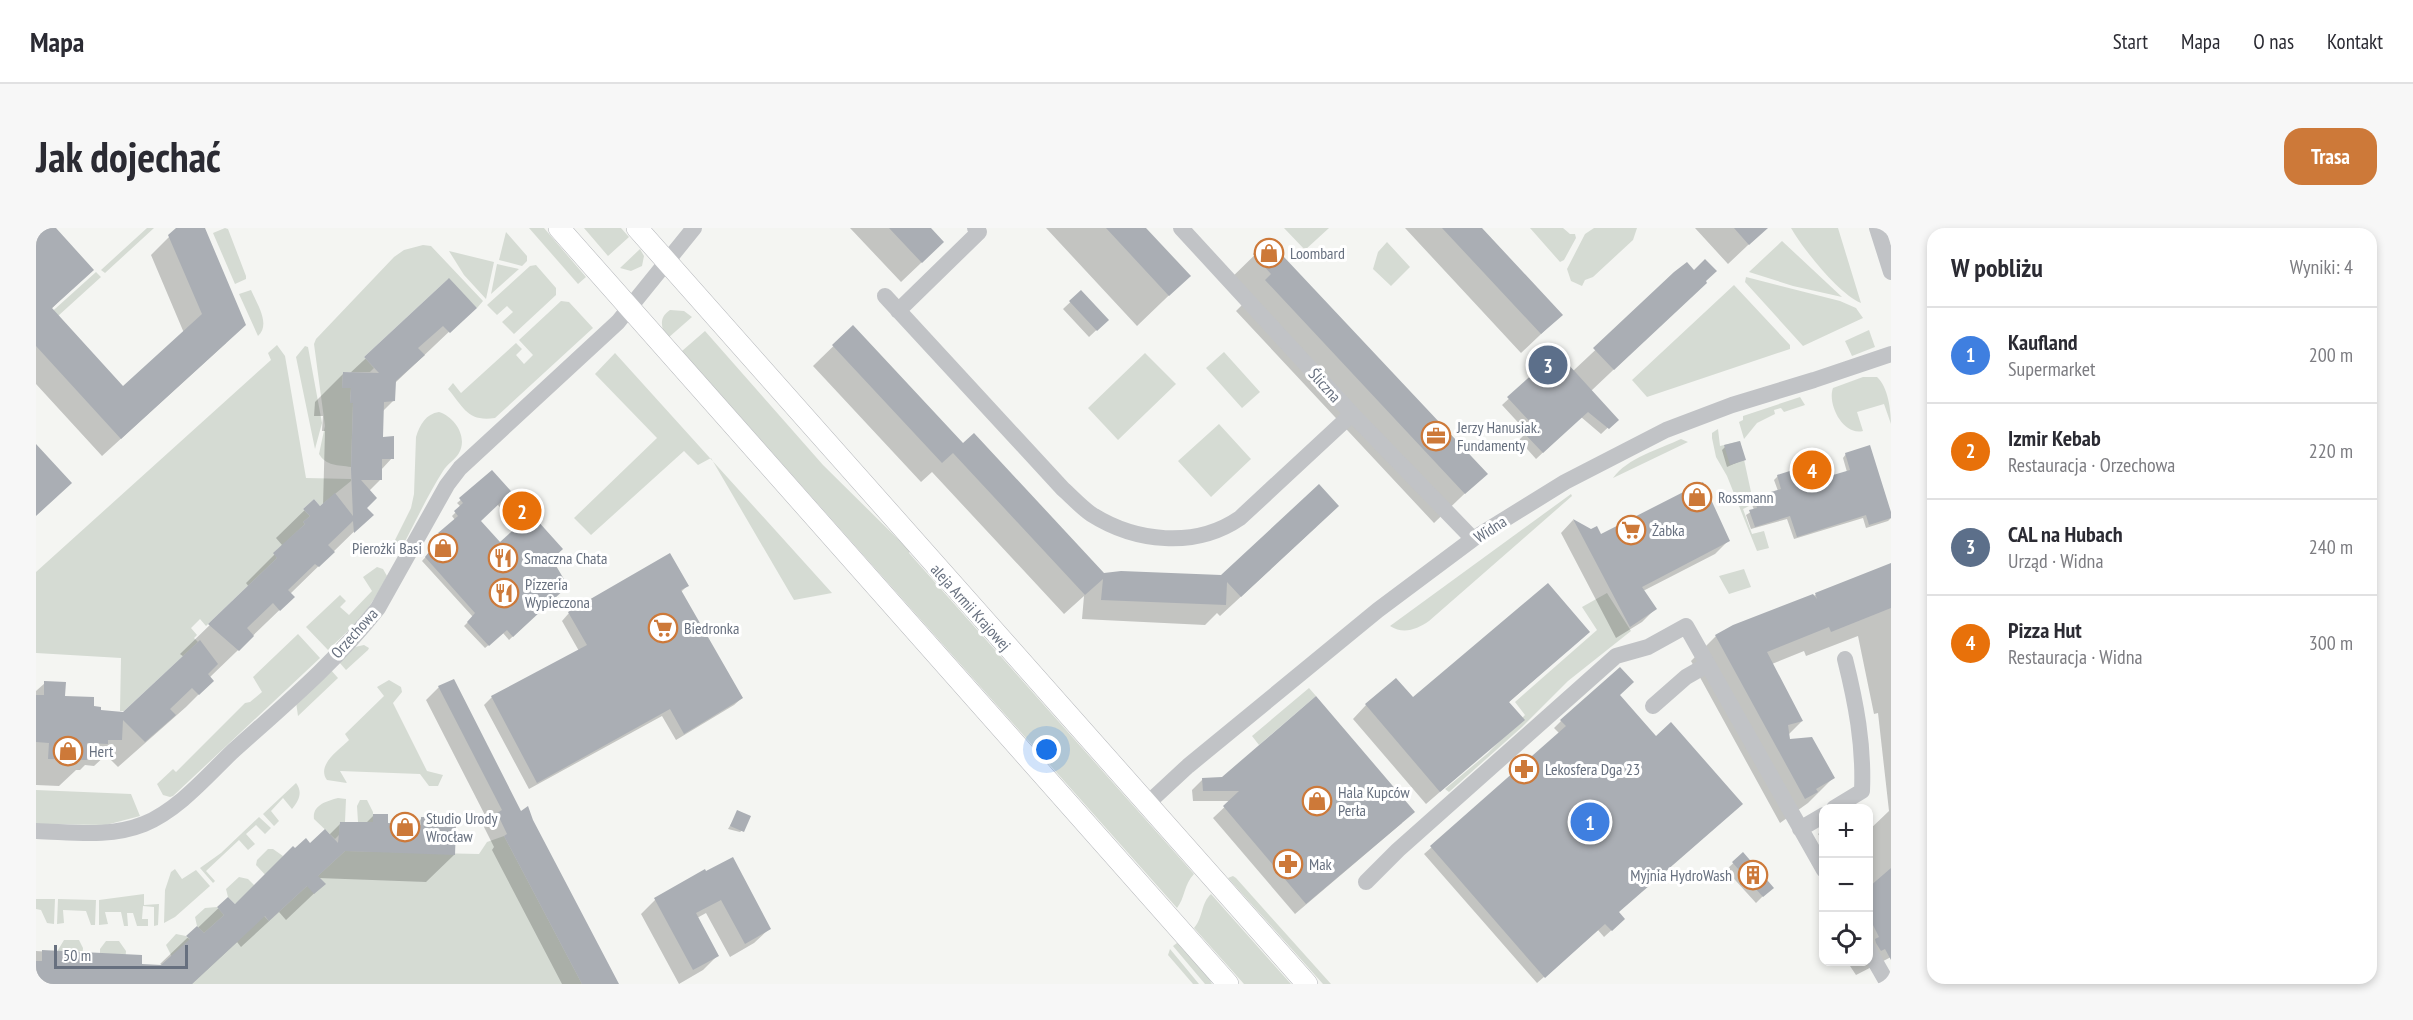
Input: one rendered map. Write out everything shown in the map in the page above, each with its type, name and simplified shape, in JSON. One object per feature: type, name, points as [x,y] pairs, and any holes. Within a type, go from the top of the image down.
[{"type":"main road","points":[[559,228],[1228,984]]},
{"type":"main road","name":"aleja Armii Krajowej","points":[[637,228],[1307,984]]},
{"type":"street","name":"Orzechowa","points":[[36,831],[92,834],[116,832],[144,824],[163,813],[188,793],[326,664],[366,623],[378,608],[447,485],[460,468],[630,309],[694,228]]},
{"type":"street","points":[[898,311],[979,232],[975,228]]},
{"type":"street","name":"Śliczna","points":[[1181,228],[1352,414],[1473,539]]},
{"type":"street","points":[[1877,228],[1891,272]]},
{"type":"street","points":[[885,296],[1063,489],[1089,513],[1125,532],[1159,538],[1182,538],[1223,529],[1240,518],[1352,414]]},
{"type":"street","name":"Widna","points":[[1147,804],[1188,766],[1372,616],[1473,539],[1564,482],[1664,431],[1732,405],[1891,354]]},
{"type":"street","points":[[1366,882],[1398,850],[1616,656],[1648,647],[1686,626],[1819,861]]},
{"type":"street","points":[[1845,659],[1860,724],[1863,765],[1860,804]]},
{"type":"street","points":[[1653,706],[1686,677],[1707,665]]},
{"type":"street","points":[[1841,804],[1862,791]]},
{"type":"street","points":[[1800,829],[1819,818]]},
{"type":"street","points":[[1873,956],[1888,984]]},
{"type":"shaded area","points":[[147,228],[154,228],[105,273],[101,270]]},
{"type":"shaded area","points":[[529,228],[544,228],[586,277],[578,284]]},
{"type":"shaded area","points":[[584,228],[621,228],[629,237],[608,256]]},
{"type":"shaded area","points":[[1284,228],[1329,228],[1305,250]]},
{"type":"shaded area","points":[[1530,228],[1563,228],[1570,234],[1575,234],[1576,238],[1564,260],[1560,262]]},
{"type":"shaded area","points":[[1594,228],[1637,228],[1633,240],[1593,277],[1585,280],[1582,286],[1571,281],[1567,269],[1585,234]]},
{"type":"shaded area","points":[[1791,228],[1838,228],[1861,303],[1832,281]]},
{"type":"shaded area","points":[[228,229],[246,276],[246,279],[235,284],[213,233]]},
{"type":"shaded area","points":[[506,232],[527,256],[527,261],[522,266],[499,260]]},
{"type":"shaded area","points":[[1782,241],[1842,297],[1793,286],[1749,272]]},
{"type":"shaded area","points":[[1387,242],[1410,267],[1391,286],[1373,269],[1378,252]]},
{"type":"shaded area","points":[[423,245],[431,246],[483,301],[477,308],[448,279],[364,357],[374,368],[370,372],[343,372],[342,388],[351,388],[350,402],[353,403],[351,467],[329,463],[319,454],[325,426],[314,344],[316,339],[394,257],[404,250]]},
{"type":"shaded area","points":[[640,249],[644,256],[642,266],[631,271],[620,268]]},
{"type":"shaded area","points":[[449,251],[494,262],[486,299],[464,275]]},
{"type":"shaded area","points":[[497,264],[519,269],[491,294]]},
{"type":"shaded area","points":[[536,265],[556,288],[556,295],[514,334],[502,322],[513,312],[507,306],[497,315],[487,305],[530,266]]},
{"type":"shaded area","points":[[96,272],[101,277],[36,336],[36,326]]},
{"type":"shaded area","points":[[1746,277],[1840,301],[1856,308],[1863,318],[1803,346],[1745,282]]},
{"type":"shaded area","points":[[1734,285],[1790,345],[1790,349],[1647,397],[1632,380]]},
{"type":"shaded area","points":[[251,290],[263,320],[262,331],[258,336],[239,294]]},
{"type":"shaded area","points":[[561,301],[569,302],[593,328],[495,418],[479,418],[467,412],[448,389],[453,383],[461,393],[516,343],[522,349],[516,355],[524,364],[533,355],[519,340]]},
{"type":"shaded area","points":[[670,310],[684,311],[692,317],[668,338],[663,330],[662,319]]},
{"type":"shaded area","points":[[1869,330],[1875,347],[1852,356],[1845,341]]},
{"type":"shaded area","points":[[705,331],[823,465],[910,551],[909,553],[1194,874],[1177,908],[682,351]]},
{"type":"shaded area","points":[[277,345],[285,356],[306,478],[351,479],[351,481],[320,506],[314,499],[303,509],[310,516],[303,522],[305,524],[274,553],[277,558],[206,626],[200,619],[191,628],[197,635],[194,638],[198,642],[124,711],[120,711],[121,658],[36,653],[36,572],[271,360],[268,353]]},
{"type":"shaded area","points":[[305,346],[308,347],[322,423],[315,449],[296,357]]},
{"type":"shaded area","points":[[1224,352],[1260,392],[1242,408],[1206,368]]},
{"type":"shaded area","points":[[615,353],[710,458],[698,465],[684,451],[591,535],[574,518],[657,438],[595,374]]},
{"type":"shaded area","points":[[1145,353],[1176,384],[1118,440],[1088,408]]},
{"type":"shaded area","points":[[1863,377],[1877,377],[1881,381],[1888,399],[1891,424],[1884,404],[1857,412],[1863,431],[1849,429],[1838,417],[1832,402],[1833,388]]},
{"type":"shaded area","points":[[1800,397],[1805,405],[1784,412],[1781,408],[1774,410],[1775,414],[1757,423],[1744,439],[1739,422],[1743,420],[1743,416]]},
{"type":"shaded area","points":[[439,412],[455,423],[461,434],[461,447],[459,453],[437,481],[398,555],[393,551],[392,546],[411,508],[414,494],[416,437],[424,420]]},
{"type":"shaded area","points":[[1219,424],[1251,459],[1211,497],[1178,461]]},
{"type":"shaded area","points":[[1718,429],[1720,446],[1740,441],[1751,492],[1747,494],[1751,505],[1743,509],[1752,534],[1764,531],[1769,548],[1757,551],[1727,476],[1716,457],[1712,433]]},
{"type":"shaded area","points":[[1681,439],[1688,442],[1613,478],[1635,460]]},
{"type":"shaded area","points":[[713,461],[832,593],[794,600]]},
{"type":"shaded area","points":[[1571,494],[1572,496],[1429,621],[1410,630],[1395,629],[1390,626]]},
{"type":"shaded area","points":[[377,567],[383,569],[387,576],[374,599],[362,616],[328,650],[306,627],[340,595],[346,601],[340,607],[349,615],[372,591],[363,577]]},
{"type":"shaded area","points":[[1744,569],[1751,587],[1729,594],[1719,576]]},
{"type":"shaded area","points":[[1607,593],[1631,631],[1568,681],[1522,727],[1449,792],[1445,789],[1488,753],[1525,715],[1515,702],[1597,630],[1582,607]]},
{"type":"shaded area","points":[[298,634],[320,658],[173,796],[163,795],[157,784],[173,769],[176,772],[245,703],[250,702],[262,692],[253,677]]},
{"type":"shaded area","points":[[364,645],[369,648],[368,650],[346,670],[339,662],[355,647]]},
{"type":"shaded area","points":[[330,669],[338,678],[298,716],[296,702]]},
{"type":"shaded area","points":[[389,680],[401,687],[402,692],[393,703],[427,771],[443,775],[438,786],[429,786],[420,774],[340,771],[347,783],[327,780],[324,774],[326,763],[349,740],[345,734],[384,696],[377,687]]},
{"type":"shaded area","points":[[1309,688],[1316,696],[1259,745],[1252,736]]},
{"type":"shaded area","points":[[296,783],[300,793],[297,803],[292,809],[283,798],[271,811],[279,821],[274,826],[263,814]]},
{"type":"shaded area","points":[[36,790],[131,794],[140,816],[106,825],[36,824]]},
{"type":"shaded area","points":[[338,798],[346,799],[345,822],[340,822],[339,835],[335,839],[314,819],[314,814],[321,804]]},
{"type":"shaded area","points":[[360,800],[367,800],[373,812],[373,822],[358,822],[357,806]]},
{"type":"shaded area","points":[[259,817],[271,828],[265,834],[256,825],[246,834],[255,844],[248,850],[239,840],[206,871],[215,881],[213,883],[200,868],[221,853]]},
{"type":"shaded area","points":[[504,836],[582,984],[192,984],[264,916],[269,921],[345,851],[479,854],[487,842]]},
{"type":"shaded area","points":[[268,849],[273,849],[283,856],[271,881],[256,865],[257,860]]},
{"type":"shaded area","points":[[175,869],[182,879],[196,870],[210,886],[175,917],[164,923],[165,890],[171,872]]},
{"type":"shaded area","points":[[1233,876],[1331,984],[1323,984],[1228,878]]},
{"type":"shaded area","points":[[239,877],[248,879],[260,891],[235,904],[228,897],[226,889]]},
{"type":"shaded area","points":[[144,894],[144,905],[159,904],[158,925],[154,926],[154,907],[143,906],[142,919],[148,919],[148,926],[137,926],[133,913],[127,913],[128,926],[124,926],[121,912],[105,912],[108,924],[99,925],[99,900]]},
{"type":"shaded area","points":[[1211,894],[1291,984],[1244,984],[1194,928]]},
{"type":"shaded area","points":[[36,899],[55,899],[54,924],[47,923],[41,910],[36,909]]},
{"type":"shaded area","points":[[58,899],[96,900],[95,925],[91,925],[86,911],[63,910],[64,923],[57,924]]},
{"type":"shaded area","points":[[217,907],[224,915],[204,933],[197,926],[195,917],[205,908]]},
{"type":"shaded area","points":[[176,934],[186,936],[193,943],[174,961],[166,945]]},
{"type":"shaded area","points":[[64,940],[79,940],[83,948],[82,962],[58,961],[58,950]]},
{"type":"shaded area","points":[[106,941],[119,941],[126,951],[125,964],[100,963],[100,949]]},
{"type":"shaded area","points":[[1177,943],[1212,984],[1205,984],[1173,946]]},
{"type":"shaded area","points":[[1170,949],[1199,984],[1193,984],[1168,955]]},
{"type":"building","points":[[36,228],[56,228],[94,270],[52,308],[123,386],[202,314],[168,235],[176,228],[205,228],[246,325],[121,439],[36,346]]},
{"type":"building","points":[[889,228],[931,228],[944,242],[922,263]]},
{"type":"building","points":[[1106,228],[1146,228],[1191,276],[1169,296]]},
{"type":"building","points":[[1442,228],[1482,228],[1563,315],[1541,334]]},
{"type":"building","points":[[1734,228],[1768,228],[1749,245]]},
{"type":"building","points":[[1268,240],[1488,474],[1465,494],[1265,280],[1271,274],[1253,254]]},
{"type":"building","points":[[1705,259],[1717,271],[1614,370],[1593,348],[1674,272],[1687,262],[1694,270]]},
{"type":"building","points":[[449,278],[477,308],[450,333],[443,326],[418,348],[425,355],[396,381],[395,401],[384,402],[383,437],[394,436],[394,459],[382,459],[382,480],[361,480],[377,498],[367,508],[374,515],[354,533],[353,521],[328,545],[335,552],[319,567],[315,564],[288,590],[295,597],[280,611],[273,603],[247,628],[254,636],[239,651],[208,624],[277,558],[273,553],[305,524],[303,522],[310,516],[303,509],[314,499],[320,506],[335,493],[353,516],[351,469],[353,403],[350,403],[351,388],[342,388],[343,372],[379,373],[364,357]]},
{"type":"building","points":[[1081,290],[1109,320],[1097,331],[1069,301]]},
{"type":"building","points":[[853,325],[963,443],[974,433],[1104,573],[1121,571],[1221,575],[1319,484],[1339,506],[1241,597],[1227,582],[1226,605],[1101,600],[1103,579],[1085,595],[953,453],[942,463],[832,345]]},
{"type":"building","points":[[1557,352],[1619,420],[1609,429],[1588,412],[1543,453],[1524,433],[1533,425],[1507,397]]},
{"type":"building","points":[[1740,441],[1746,460],[1730,465],[1724,445]]},
{"type":"building","points":[[36,444],[72,483],[36,516]]},
{"type":"building","points":[[1870,445],[1891,518],[1869,525],[1866,515],[1797,537],[1790,516],[1755,527],[1749,510],[1757,508],[1754,497],[1781,489],[1777,475],[1818,462],[1823,478],[1850,470],[1845,453]]},
{"type":"building","points":[[492,470],[563,549],[552,559],[568,586],[513,637],[507,630],[489,646],[467,622],[475,613],[425,557],[442,536],[438,533],[458,516],[454,511],[463,503],[459,498]],"holes":[[[501,502],[521,523],[500,542],[481,521]]]},
{"type":"building","points":[[1703,482],[1730,541],[1642,587],[1657,609],[1630,627],[1573,519],[1591,529],[1597,526],[1601,534]]},
{"type":"building","points":[[670,553],[689,586],[681,590],[743,698],[684,734],[670,709],[537,783],[491,696],[587,645],[568,612]]},
{"type":"building","points":[[1891,563],[1891,608],[1831,632],[1829,627],[1767,652],[1803,721],[1788,725],[1790,739],[1812,737],[1835,778],[1816,789],[1818,792],[1805,799],[1715,635],[1733,625],[1813,594],[1817,599],[1815,593]]},
{"type":"building","points":[[1548,583],[1590,632],[1509,702],[1525,720],[1440,792],[1365,704],[1396,678],[1413,697]]},
{"type":"building","points":[[200,640],[218,664],[208,674],[214,681],[199,695],[192,688],[170,709],[176,715],[145,742],[123,720],[122,740],[108,740],[108,744],[87,743],[87,760],[48,759],[49,743],[36,742],[36,695],[44,695],[44,681],[66,682],[65,696],[94,697],[94,706],[101,707],[101,710],[123,712]]},
{"type":"building","points":[[1620,667],[1634,682],[1620,695],[1656,736],[1671,722],[1743,804],[1619,912],[1625,919],[1612,931],[1605,924],[1545,978],[1430,846],[1566,726],[1560,720]]},
{"type":"building","points":[[454,679],[521,811],[528,806],[533,820],[619,984],[582,984],[504,836],[507,834],[497,813],[502,810],[438,686]]},
{"type":"building","name":"Hala Kupców Perła","points":[[1316,696],[1415,812],[1306,904],[1223,806],[1239,791],[1203,791],[1202,778],[1222,777]]},
{"type":"building","points":[[737,810],[751,816],[744,832],[730,826]]},
{"type":"building","points":[[373,814],[388,814],[388,823],[421,825],[421,817],[436,817],[437,825],[456,825],[455,855],[345,851],[318,876],[326,884],[314,894],[307,886],[269,921],[265,916],[192,984],[36,984],[36,961],[42,961],[42,950],[142,955],[142,964],[161,965],[190,939],[186,936],[197,926],[204,933],[224,915],[217,907],[228,897],[235,904],[293,846],[295,848],[306,838],[310,843],[325,829],[338,843],[340,822],[373,822]]},
{"type":"building","name":"Myjnia HydroWash","points":[[1743,852],[1774,888],[1763,897],[1732,862]]},
{"type":"building","points":[[733,857],[771,929],[745,944],[721,900],[696,913],[719,956],[693,970],[654,898],[705,869],[706,871]]},
{"type":"building","points":[[1891,868],[1891,960],[1885,949],[1881,951],[1875,939],[1879,937],[1873,925],[1873,884]]},
{"type":"place","name":"Loombard","points":[[1269,253]]},
{"type":"place","name":"CAL na Hubach","points":[[1548,365]]},
{"type":"place","name":"Jerzy Hanusiak. Fundamenty","points":[[1436,436]]},
{"type":"place","name":"Pizza Hut","points":[[1812,470]]},
{"type":"place","name":"Rossmann","points":[[1697,497]]},
{"type":"place","name":"Izmir Kebab","points":[[522,511]]},
{"type":"place","name":"Żabka","points":[[1631,530]]},
{"type":"place","name":"Pierożki Basi","points":[[443,548]]},
{"type":"place","name":"Smaczna Chata","points":[[503,558]]},
{"type":"place","name":"Pizzeria Wypieczona","points":[[504,593]]},
{"type":"place","name":"Biedronka","points":[[663,628]]},
{"type":"place","name":"Hert","points":[[68,751]]},
{"type":"place","name":"Lekosfera Dga 23","points":[[1524,769]]},
{"type":"place","name":"Hala Kupców Perła","points":[[1317,801]]},
{"type":"place","name":"Kaufland","points":[[1590,822]]},
{"type":"place","name":"Studio Urody Wrocław","points":[[405,827]]},
{"type":"place","name":"Mak","points":[[1288,864]]},
{"type":"place","name":"Myjnia HydroWash","points":[[1753,875]]}]
